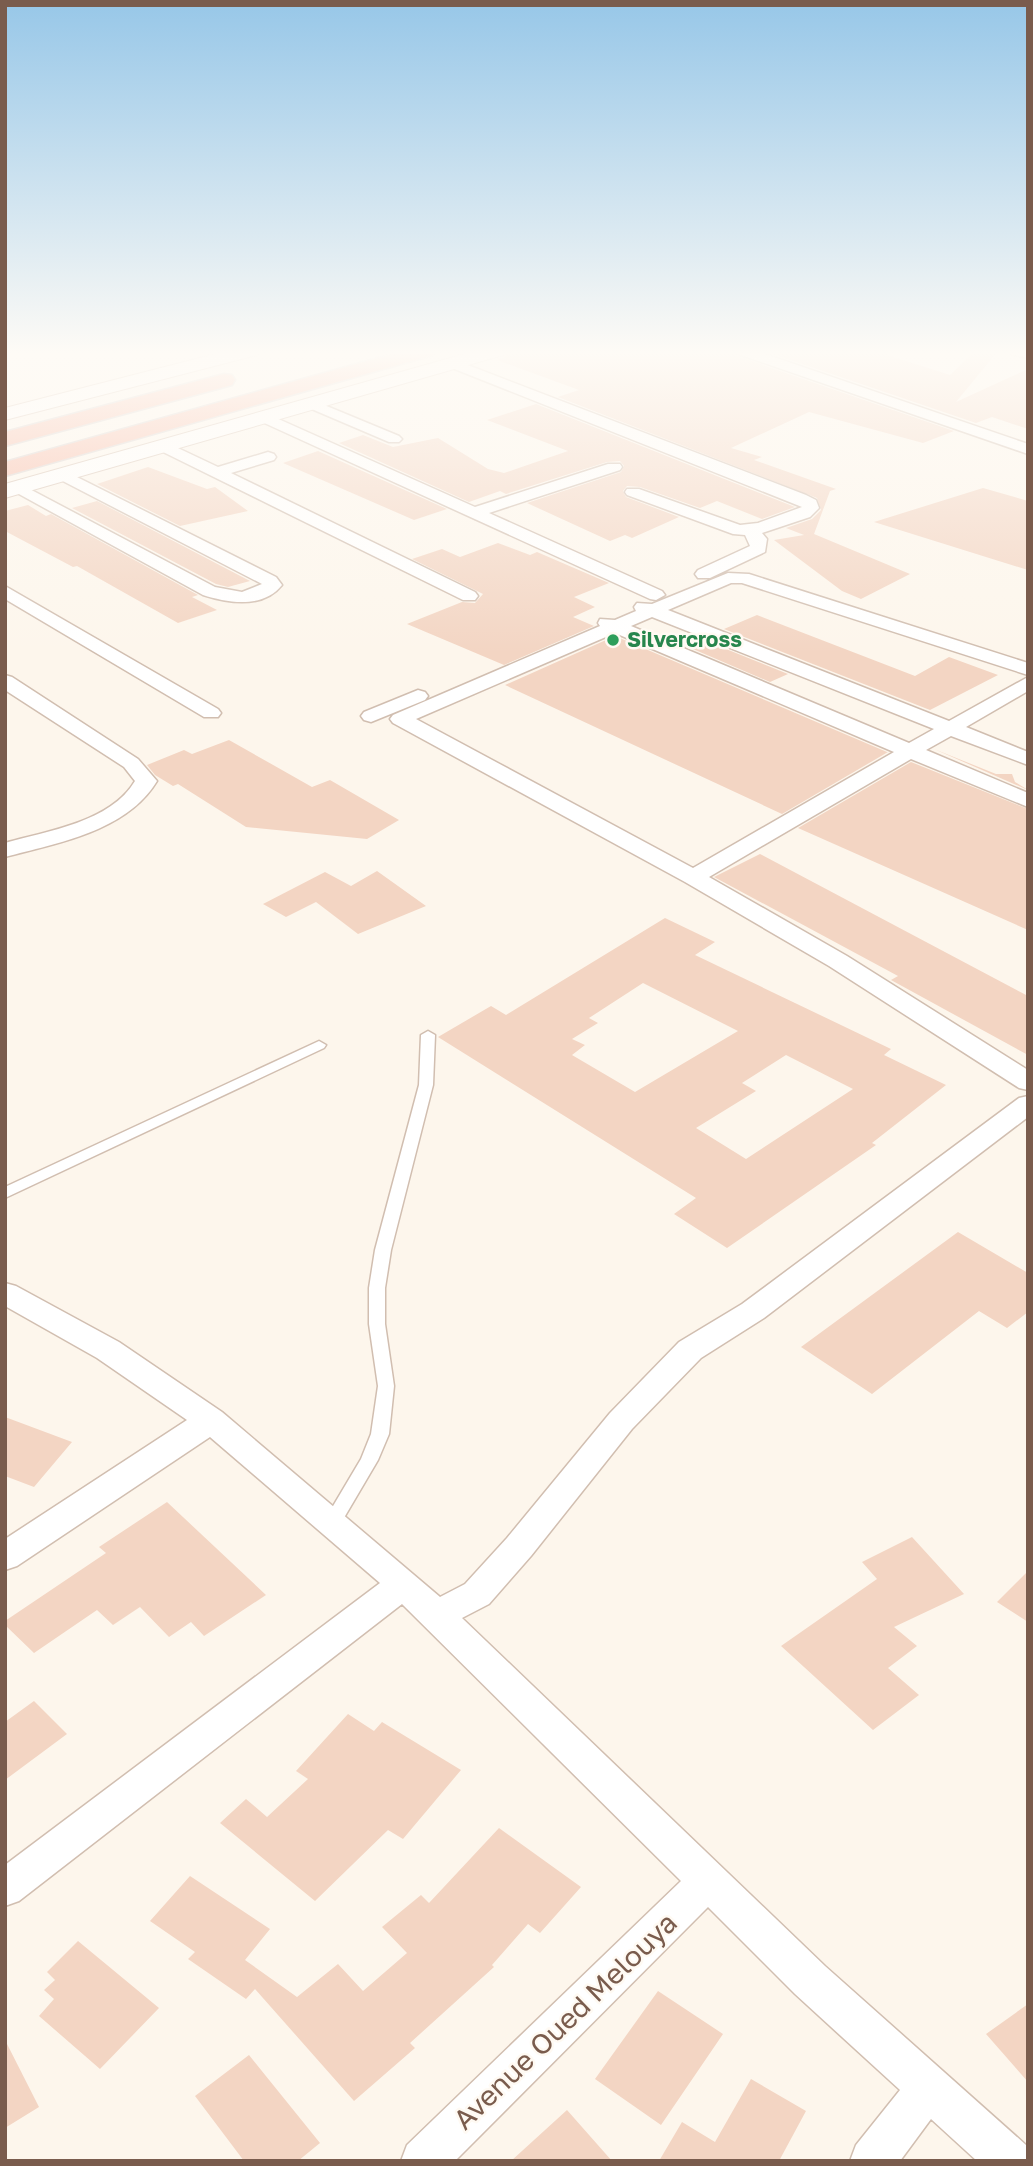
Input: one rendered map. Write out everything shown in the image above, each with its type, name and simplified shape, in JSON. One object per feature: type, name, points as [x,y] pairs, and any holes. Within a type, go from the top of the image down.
[{"type":"highway","points":[[9,483],[107,452]]},
{"type":"street","points":[[9,483],[63,475],[142,452]]},
{"type":"street","points":[[176,452],[469,596]]},
{"type":"street","points":[[340,452],[474,513],[648,603],[1028,759]]},
{"type":"street","points":[[633,492],[729,528],[750,530],[804,513],[811,508],[810,504],[678,452]]},
{"type":"street","points":[[217,472],[268,457]]},
{"type":"street","points":[[474,513],[614,467]]},
{"type":"street","points":[[9,483],[209,591],[232,598],[245,597],[258,594],[273,585],[271,581],[63,475]]},
{"type":"street","points":[[750,530],[758,539],[759,548],[608,623],[400,719],[693,877],[838,961],[1028,1082]]},
{"type":"street","points":[[648,603],[728,578],[743,578],[1028,669]]},
{"type":"street","points":[[5,591],[92,645],[211,713]]},
{"type":"street","points":[[371,716],[608,623],[1028,802]]},
{"type":"street","points":[[5,681],[131,763],[146,781],[144,790],[131,802],[104,818],[5,850]]},
{"type":"street","points":[[693,877],[1028,683]]},
{"type":"street","points":[[436,1615],[457,1607],[484,1587],[621,1421],[690,1350],[753,1311],[1028,1104]]},
{"type":"street","points":[[5,1293],[108,1350],[211,1420],[404,1584],[707,1882],[1010,2161]]},
{"type":"street","points":[[5,1558],[211,1420]]},
{"type":"street","points":[[5,1888],[404,1584]]},
{"type":"street","name":"Avenue Oued Melouya","points":[[423,2161],[707,1882]]},
{"type":"street","points":[[872,2161],[928,2088]]},
{"type":"lane","points":[[332,1523],[369,1460],[380,1434],[386,1386],[377,1324],[377,1288],[383,1250],[426,1086],[428,1035]]},
{"type":"lane","points":[[5,1193],[319,1045]]},
{"type":"building","points":[[320,452],[447,509],[414,520],[283,463]]},
{"type":"building","points":[[359,452],[461,452],[488,469],[504,473],[565,452],[657,452],[795,507],[762,519],[717,501],[700,508],[640,487],[627,486],[623,491],[626,497],[679,517],[632,538],[625,535],[610,541],[527,503],[621,472],[624,466],[620,461],[607,462],[506,494],[500,491],[469,502]]},
{"type":"building","points":[[699,452],[745,452],[762,457],[754,460],[836,489],[830,491],[814,534],[910,574],[861,599],[842,591],[774,540],[804,535],[786,528],[812,519],[821,510],[817,498]]},
{"type":"building","points":[[148,467],[207,489],[215,487],[248,511],[180,526],[97,484]]},
{"type":"building","points":[[983,488],[1028,501],[1028,570],[874,522]]},
{"type":"building","points":[[97,501],[250,581],[228,587],[216,584],[72,508]]},
{"type":"building","points":[[28,505],[46,516],[51,514],[198,595],[192,597],[217,610],[178,623],[77,566],[73,567],[5,531],[5,511]]},
{"type":"building","points":[[498,543],[530,555],[537,552],[609,583],[574,597],[595,607],[573,617],[594,626],[504,665],[407,624],[462,602],[475,603],[483,594],[412,559],[442,549],[460,557]]},
{"type":"building","points":[[757,615],[915,676],[949,657],[998,675],[930,710],[724,629]]},
{"type":"building","points":[[615,636],[888,752],[782,814],[505,685]]},
{"type":"building","points":[[701,639],[788,674],[770,682],[686,646]]},
{"type":"building","points":[[229,740],[312,787],[330,780],[399,820],[367,839],[246,827],[178,784],[173,786],[155,775],[147,765],[184,750],[192,754]]},
{"type":"building","points":[[934,749],[996,774],[1012,774],[1015,782],[1028,790]]},
{"type":"building","points":[[911,762],[1028,809],[1028,930],[798,828]]},
{"type":"building","points":[[760,854],[1028,996],[1028,1055],[891,980],[898,976],[714,877]]},
{"type":"building","points":[[377,871],[426,906],[358,934],[316,902],[286,917],[263,904],[325,872],[351,886]]},
{"type":"building","points":[[665,918],[715,942],[695,955],[891,1049],[884,1055],[946,1085],[872,1143],[876,1145],[727,1248],[674,1214],[696,1198],[438,1037],[491,1006],[506,1015]],"holes":[[[643,983],[738,1031],[635,1092],[572,1055],[585,1045],[572,1039],[598,1023],[589,1018]],[[786,1055],[853,1089],[746,1159],[696,1128],[756,1091],[742,1083]]]},
{"type":"building","points":[[958,1232],[1028,1273],[1028,1312],[1007,1328],[979,1311],[872,1394],[801,1347]]},
{"type":"building","points":[[5,1417],[72,1442],[34,1487],[5,1476]]},
{"type":"building","points":[[167,1502],[266,1595],[204,1636],[191,1622],[169,1637],[140,1607],[113,1625],[97,1610],[34,1653],[5,1625],[5,1621],[106,1553],[99,1547]]},
{"type":"building","points":[[912,1537],[964,1594],[894,1627],[917,1646],[888,1668],[919,1695],[873,1730],[781,1646],[877,1579],[862,1562]]},
{"type":"building","points":[[1028,1571],[1028,1622],[997,1602]]},
{"type":"building","points":[[34,1701],[67,1734],[5,1780],[5,1722]]},
{"type":"building","points":[[348,1714],[374,1731],[382,1722],[461,1770],[403,1839],[388,1830],[315,1901],[220,1823],[246,1799],[267,1817],[308,1779],[296,1771]]},
{"type":"building","points":[[499,1828],[581,1887],[540,1933],[528,1924],[492,1965],[494,1967],[410,2043],[415,2048],[354,2101],[255,1989],[246,1999],[188,1959],[195,1952],[150,1921],[190,1876],[270,1929],[245,1960],[297,1997],[338,1964],[363,1991],[407,1953],[382,1927],[421,1895],[429,1903]]},
{"type":"building","points":[[78,1941],[159,2008],[100,2069],[39,2016],[54,1999],[44,1990],[55,1980],[47,1972]]},
{"type":"building","points":[[658,1991],[723,2034],[661,2125],[595,2079]]},
{"type":"building","points":[[1028,2004],[1028,2082],[986,2034]]},
{"type":"building","points":[[5,2040],[39,2107],[5,2128]]},
{"type":"building","points":[[249,2055],[320,2143],[298,2161],[244,2161],[195,2096]]},
{"type":"building","points":[[751,2079],[806,2111],[779,2161],[659,2161],[682,2122],[715,2142]]},
{"type":"building","points":[[567,2110],[612,2161],[511,2161]]},
{"type":"place","name":"Silvercross","points":[[613,640]]}]
